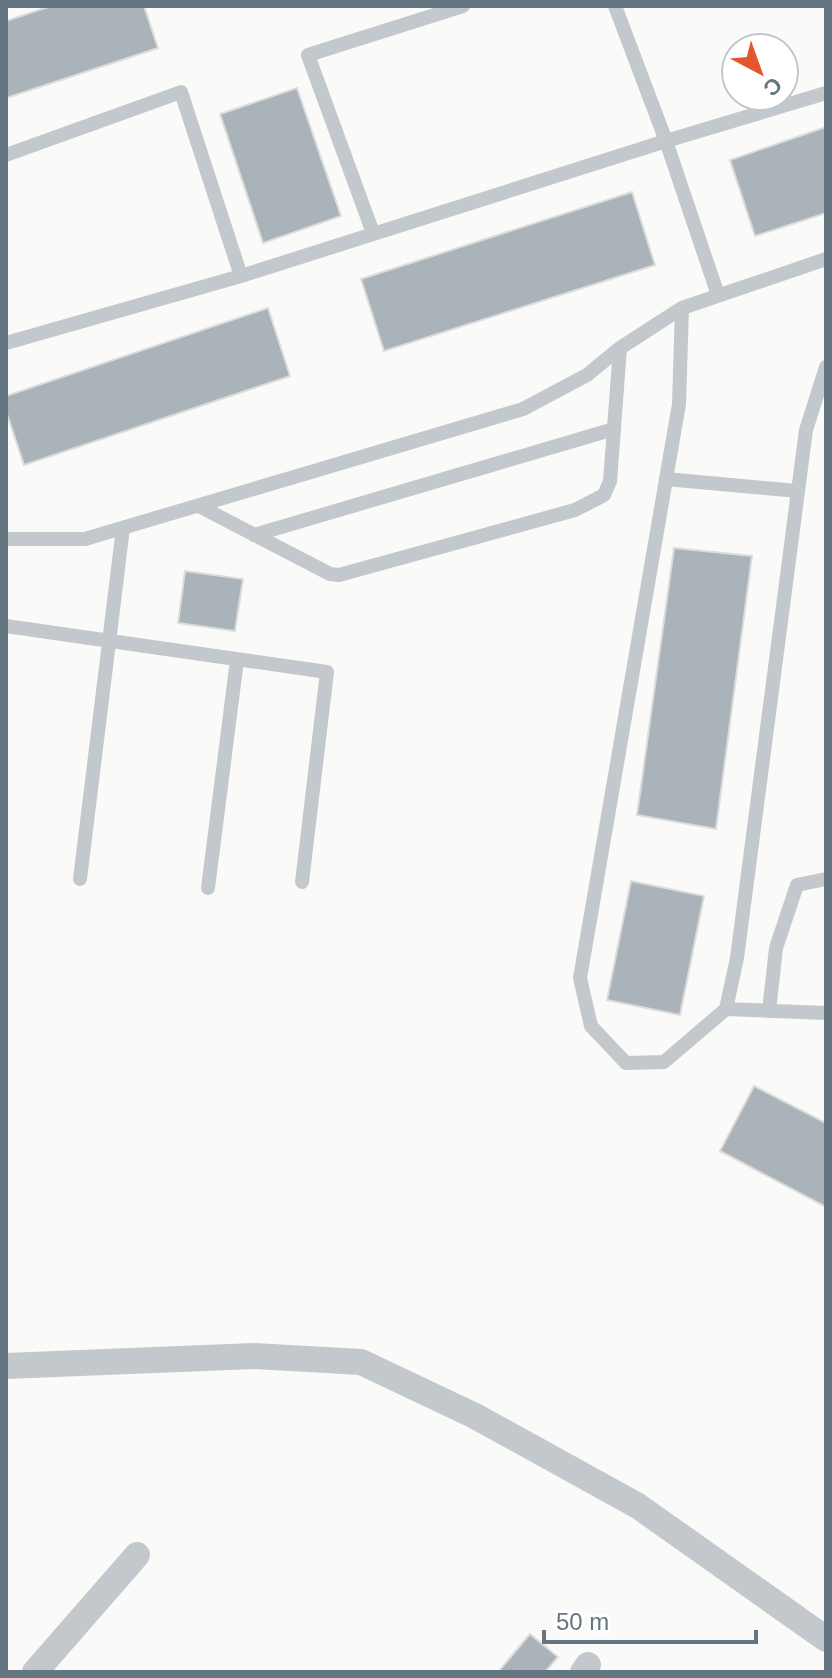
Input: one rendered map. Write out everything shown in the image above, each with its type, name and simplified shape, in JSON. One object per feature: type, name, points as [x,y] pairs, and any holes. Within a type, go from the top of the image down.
[{"type":"street","points":[[6,1366],[254,1356],[361,1362],[475,1416],[638,1506],[826,1639]]},
{"type":"street","points":[[35,1672],[137,1555]]},
{"type":"lane","points":[[373,233],[308,55],[463,6]]},
{"type":"lane","points":[[615,6],[666,141],[718,295]]},
{"type":"lane","points":[[6,155],[181,92],[241,276]]},
{"type":"lane","points":[[6,343],[241,276],[826,93]]},
{"type":"lane","points":[[6,539],[85,539],[523,409],[587,375],[620,348],[682,308],[826,259]]},
{"type":"lane","points":[[682,308],[679,404],[580,978],[591,1026],[626,1063],[664,1062],[726,1009],[737,958],[806,430],[826,367]]},
{"type":"lane","points":[[199,506],[330,574],[339,575],[575,510],[604,495],[610,481],[620,348]]},
{"type":"lane","points":[[254,535],[614,429]]},
{"type":"lane","points":[[666,479],[798,491]]},
{"type":"lane","points":[[80,879],[123,528]]},
{"type":"lane","points":[[6,626],[327,672],[302,882]]},
{"type":"lane","points":[[208,888],[237,660]]},
{"type":"lane","points":[[769,1011],[776,948],[797,885],[826,879]]},
{"type":"lane","points":[[726,1009],[826,1013]]},
{"type":"building","points":[[51,6],[144,6],[158,48],[6,98],[6,21]]},
{"type":"building","points":[[297,88],[341,216],[263,243],[220,114]]},
{"type":"building","points":[[826,127],[826,213],[755,236],[730,160]]},
{"type":"building","points":[[632,192],[655,265],[384,351],[361,279]]},
{"type":"building","points":[[268,308],[290,376],[24,465],[6,411],[6,396]]},
{"type":"building","points":[[674,548],[752,556],[716,829],[637,815]]},
{"type":"building","points":[[185,571],[243,579],[235,631],[178,623]]},
{"type":"building","points":[[631,881],[704,896],[680,1015],[607,1000]]},
{"type":"building","points":[[754,1086],[826,1123],[826,1207],[720,1151]]},
{"type":"building","points":[[530,1634],[558,1657],[545,1672],[498,1672]]}]
